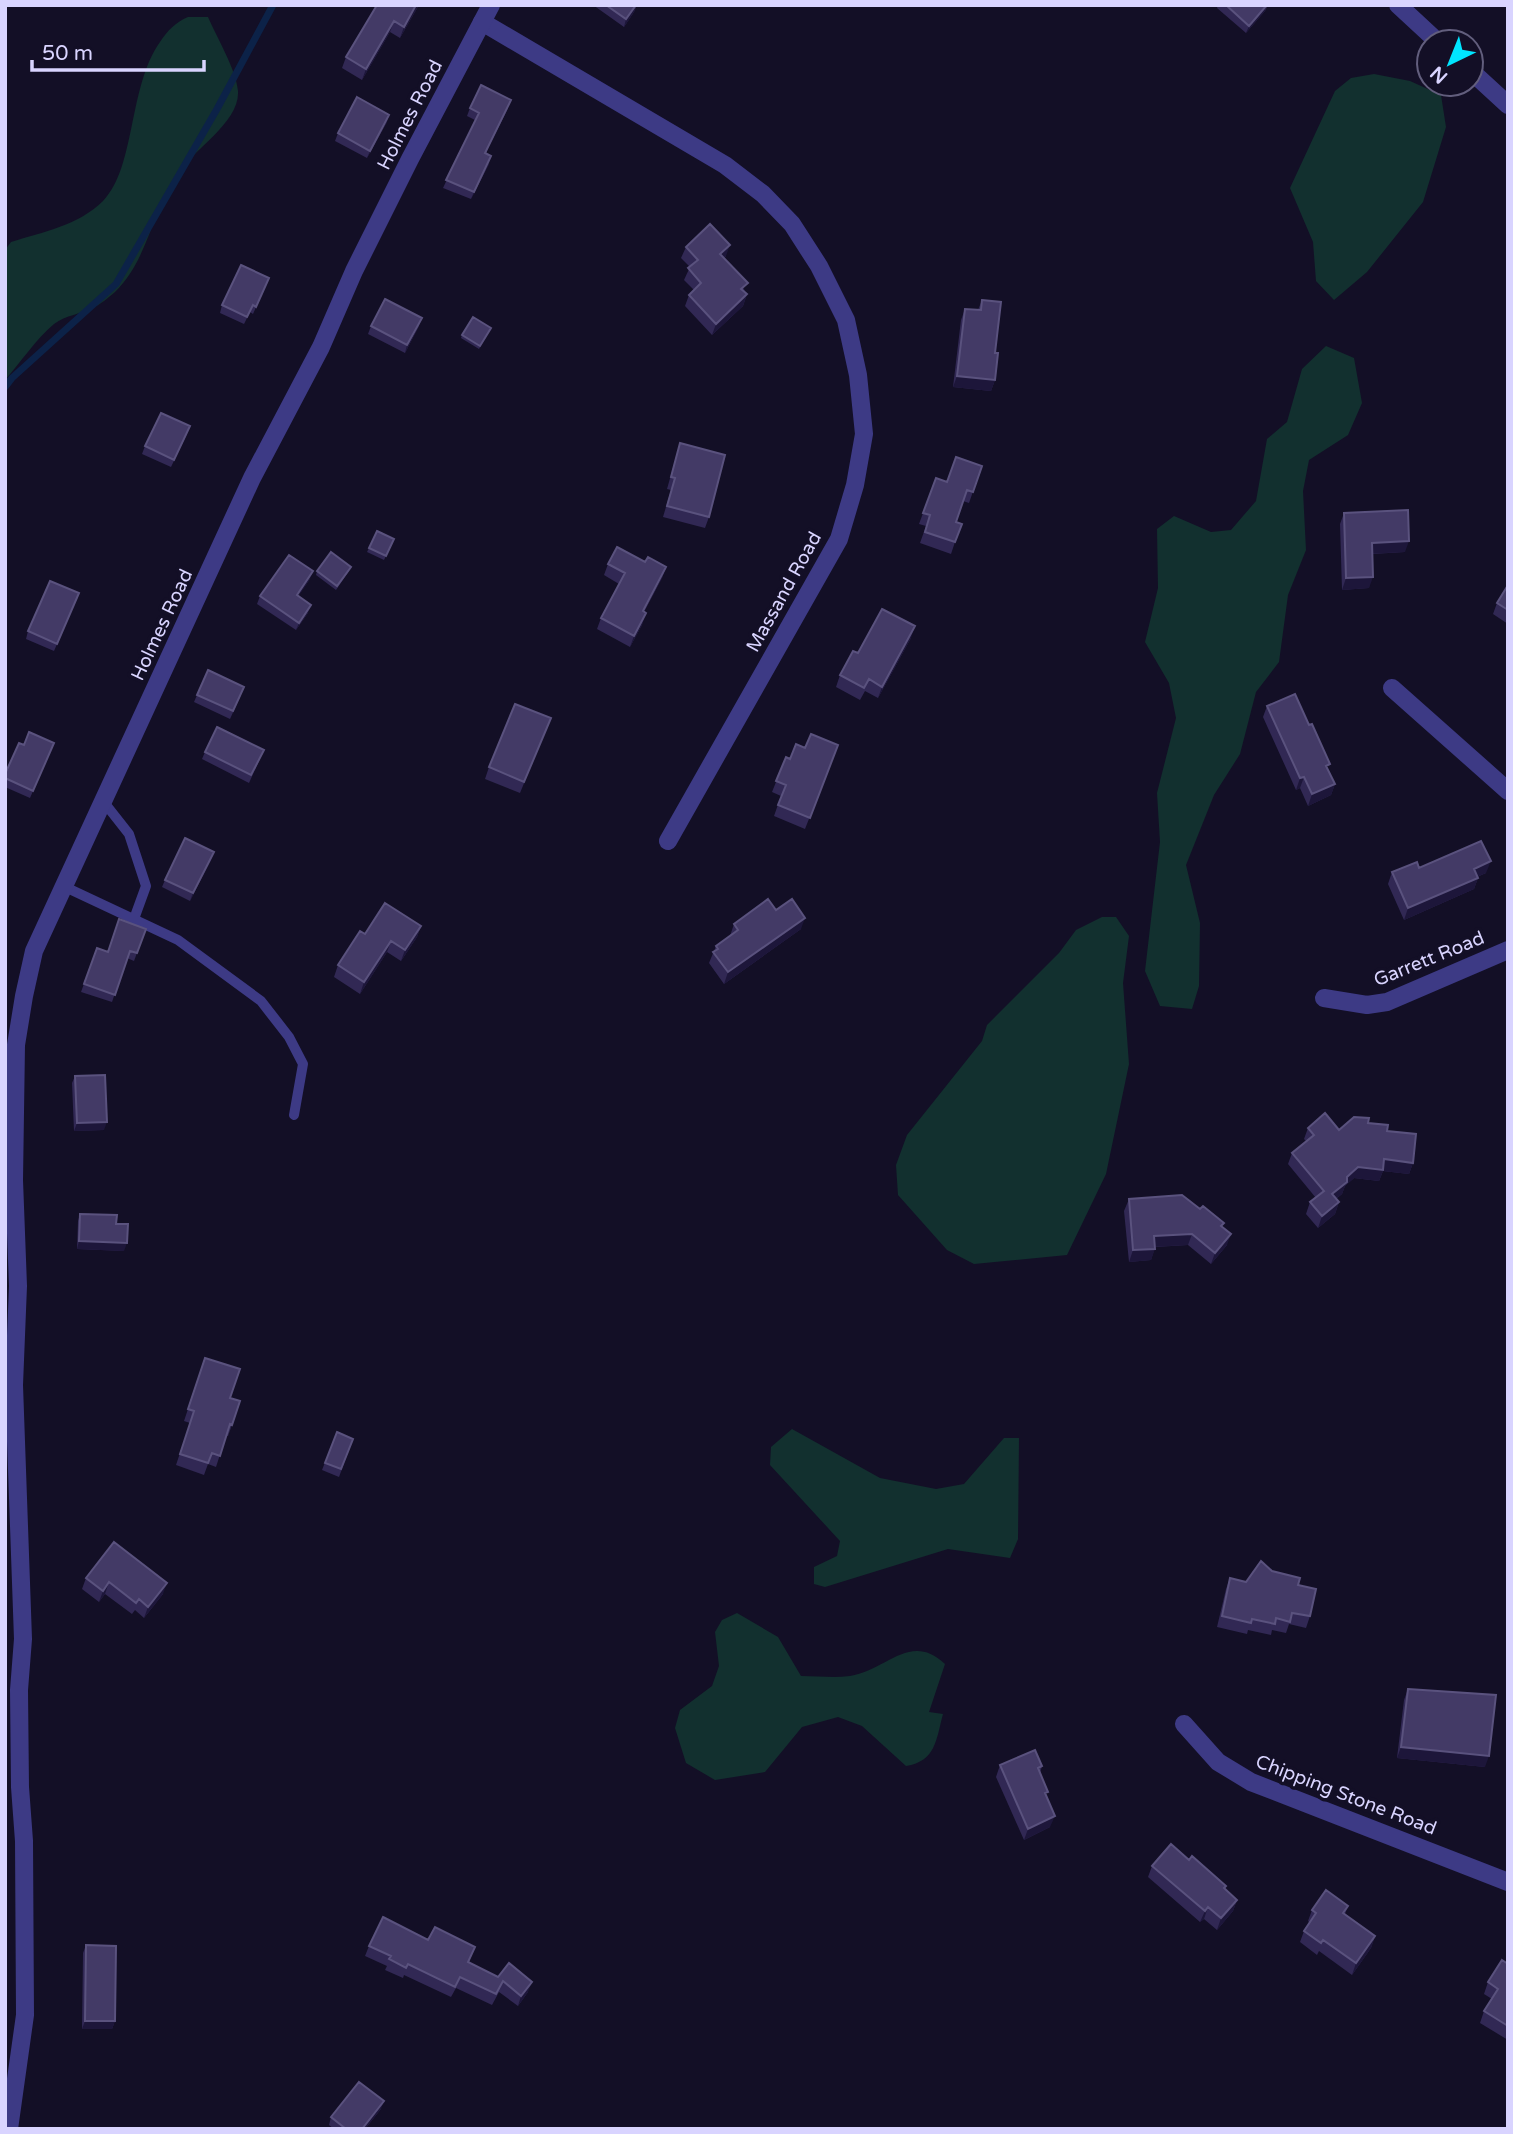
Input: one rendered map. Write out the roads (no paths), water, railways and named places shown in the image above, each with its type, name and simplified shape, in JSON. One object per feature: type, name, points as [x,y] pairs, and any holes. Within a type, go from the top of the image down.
[{"type":"street","name":"Holmes Road","points":[[9,2129],[25,2015],[22,1893],[24,1841],[20,1787],[19,1690],[23,1639],[10,1301],[18,1286],[14,1180],[16,1045],[34,951],[252,478],[321,347],[354,271],[410,159],[491,5]]},
{"type":"street","points":[[1398,5],[1423,28]]},
{"type":"street","name":"Massand Road","points":[[482,22],[725,165],[763,194],[792,224],[819,266],[846,320],[858,374],[864,434],[855,485],[839,539],[668,841]]},
{"type":"street","points":[[1485,84],[1508,105]]},
{"type":"street","points":[[1392,688],[1508,791]]},
{"type":"street","name":"Garrett Road","points":[[1324,998],[1367,1004],[1387,1002],[1508,950]]},
{"type":"street","name":"Chipping Stone Road","points":[[1184,1724],[1218,1762],[1251,1782],[1508,1882]]},
{"type":"lane","points":[[103,801],[129,834],[146,886],[134,919]]},
{"type":"lane","points":[[63,886],[178,940],[261,1001],[289,1037],[303,1064],[293,1115]]},
{"type":"waterway","points":[[5,387],[116,284],[217,109],[273,5]]}]
